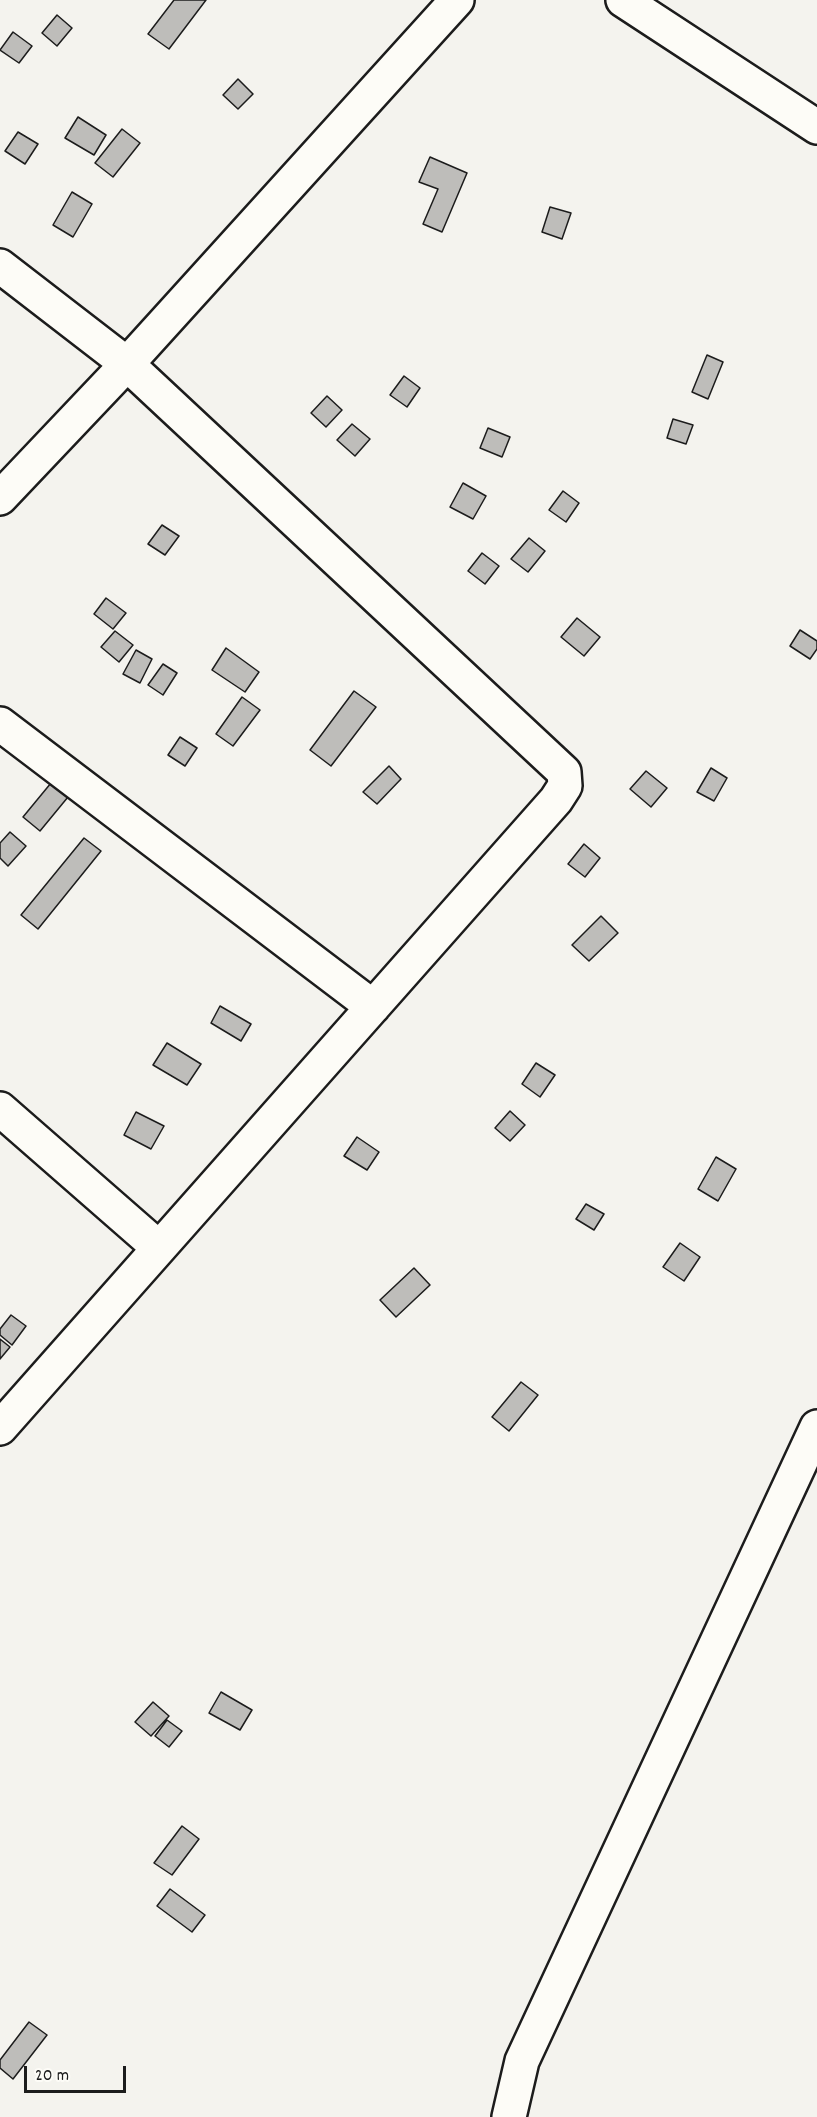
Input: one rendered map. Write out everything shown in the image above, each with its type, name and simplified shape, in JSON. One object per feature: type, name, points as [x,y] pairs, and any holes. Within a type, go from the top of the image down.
[{"type":"street","points":[[0,498],[127,364],[457,0]]},
{"type":"street","points":[[623,0],[817,127]]},
{"type":"street","points":[[0,266],[127,364],[564,772],[565,786],[556,800],[0,1428]]},
{"type":"street","points":[[0,724],[373,1007]]},
{"type":"street","points":[[0,1109],[159,1248]]},
{"type":"street","points":[[509,2117],[522,2061],[817,1427]]},
{"type":"building","points":[[174,0],[206,0],[169,49],[148,34]]},
{"type":"building","points":[[57,15],[72,28],[57,46],[42,33]]},
{"type":"building","points":[[13,32],[32,46],[19,63],[0,50]]},
{"type":"building","points":[[238,79],[253,94],[238,109],[223,95]]},
{"type":"building","points":[[78,117],[106,135],[94,155],[65,138]]},
{"type":"building","points":[[122,129],[140,143],[113,177],[95,163]]},
{"type":"building","points":[[18,132],[38,144],[25,164],[5,151]]},
{"type":"building","points":[[430,157],[467,173],[442,232],[423,224],[438,189],[419,182]]},
{"type":"building","points":[[72,192],[92,204],[73,237],[53,225]]},
{"type":"building","points":[[550,207],[571,213],[562,239],[542,232]]},
{"type":"building","points":[[707,355],[723,362],[708,399],[692,392]]},
{"type":"building","points":[[404,376],[420,388],[407,407],[390,395]]},
{"type":"building","points":[[327,396],[342,410],[326,427],[311,413]]},
{"type":"building","points":[[673,419],[693,425],[686,444],[667,438]]},
{"type":"building","points":[[352,424],[370,439],[355,456],[337,440]]},
{"type":"building","points":[[488,428],[510,437],[502,457],[480,448]]},
{"type":"building","points":[[463,483],[486,496],[473,519],[450,507]]},
{"type":"building","points":[[563,491],[579,503],[566,522],[549,510]]},
{"type":"building","points":[[162,525],[179,536],[165,555],[148,544]]},
{"type":"building","points":[[529,538],[545,551],[528,572],[511,559]]},
{"type":"building","points":[[482,553],[499,566],[485,584],[468,571]]},
{"type":"building","points":[[106,598],[126,613],[113,629],[94,614]]},
{"type":"building","points":[[577,618],[600,637],[584,656],[561,637]]},
{"type":"building","points":[[800,630],[817,641],[817,649],[810,659],[790,646]]},
{"type":"building","points":[[115,631],[133,645],[119,662],[101,647]]},
{"type":"building","points":[[226,648],[259,672],[245,692],[212,670]]},
{"type":"building","points":[[136,650],[152,659],[140,683],[123,674]]},
{"type":"building","points":[[163,664],[177,673],[163,695],[148,685]]},
{"type":"building","points":[[354,691],[376,707],[331,766],[310,750]]},
{"type":"building","points":[[242,697],[260,710],[233,746],[216,734]]},
{"type":"building","points":[[180,737],[197,748],[185,766],[168,755]]},
{"type":"building","points":[[389,766],[401,779],[377,804],[363,792]]},
{"type":"building","points":[[711,768],[727,778],[714,801],[697,792]]},
{"type":"building","points":[[646,771],[667,788],[651,807],[630,789]]},
{"type":"building","points":[[51,783],[68,797],[40,831],[23,817]]},
{"type":"building","points":[[10,832],[26,846],[8,866],[0,858],[0,843]]},
{"type":"building","points":[[84,838],[101,851],[38,929],[21,915]]},
{"type":"building","points":[[584,844],[600,858],[585,877],[568,864]]},
{"type":"building","points":[[601,916],[618,933],[589,961],[572,945]]},
{"type":"building","points":[[220,1006],[251,1024],[241,1041],[211,1023]]},
{"type":"building","points":[[167,1043],[201,1064],[187,1085],[153,1065]]},
{"type":"building","points":[[536,1063],[555,1075],[540,1097],[522,1084]]},
{"type":"building","points":[[510,1111],[525,1125],[510,1141],[495,1128]]},
{"type":"building","points":[[136,1112],[164,1126],[151,1149],[124,1135]]},
{"type":"building","points":[[357,1137],[379,1152],[367,1170],[344,1156]]},
{"type":"building","points":[[716,1157],[736,1169],[718,1201],[698,1189]]},
{"type":"building","points":[[586,1204],[604,1214],[594,1230],[576,1219]]},
{"type":"building","points":[[680,1243],[700,1257],[684,1281],[663,1267]]},
{"type":"building","points":[[414,1268],[430,1285],[396,1317],[380,1300]]},
{"type":"building","points":[[11,1315],[26,1326],[12,1345],[0,1335],[0,1329]]},
{"type":"building","points":[[0,1339],[10,1347],[0,1359]]},
{"type":"building","points":[[521,1382],[538,1395],[509,1431],[492,1417]]},
{"type":"building","points":[[221,1692],[252,1710],[240,1730],[209,1713]]},
{"type":"building","points":[[153,1702],[169,1716],[151,1736],[135,1722]]},
{"type":"building","points":[[167,1720],[182,1731],[169,1747],[155,1736]]},
{"type":"building","points":[[182,1826],[199,1839],[172,1875],[154,1863]]},
{"type":"building","points":[[170,1889],[205,1915],[192,1932],[157,1906]]},
{"type":"building","points":[[29,2022],[47,2035],[13,2079],[0,2068],[0,2060]]}]
